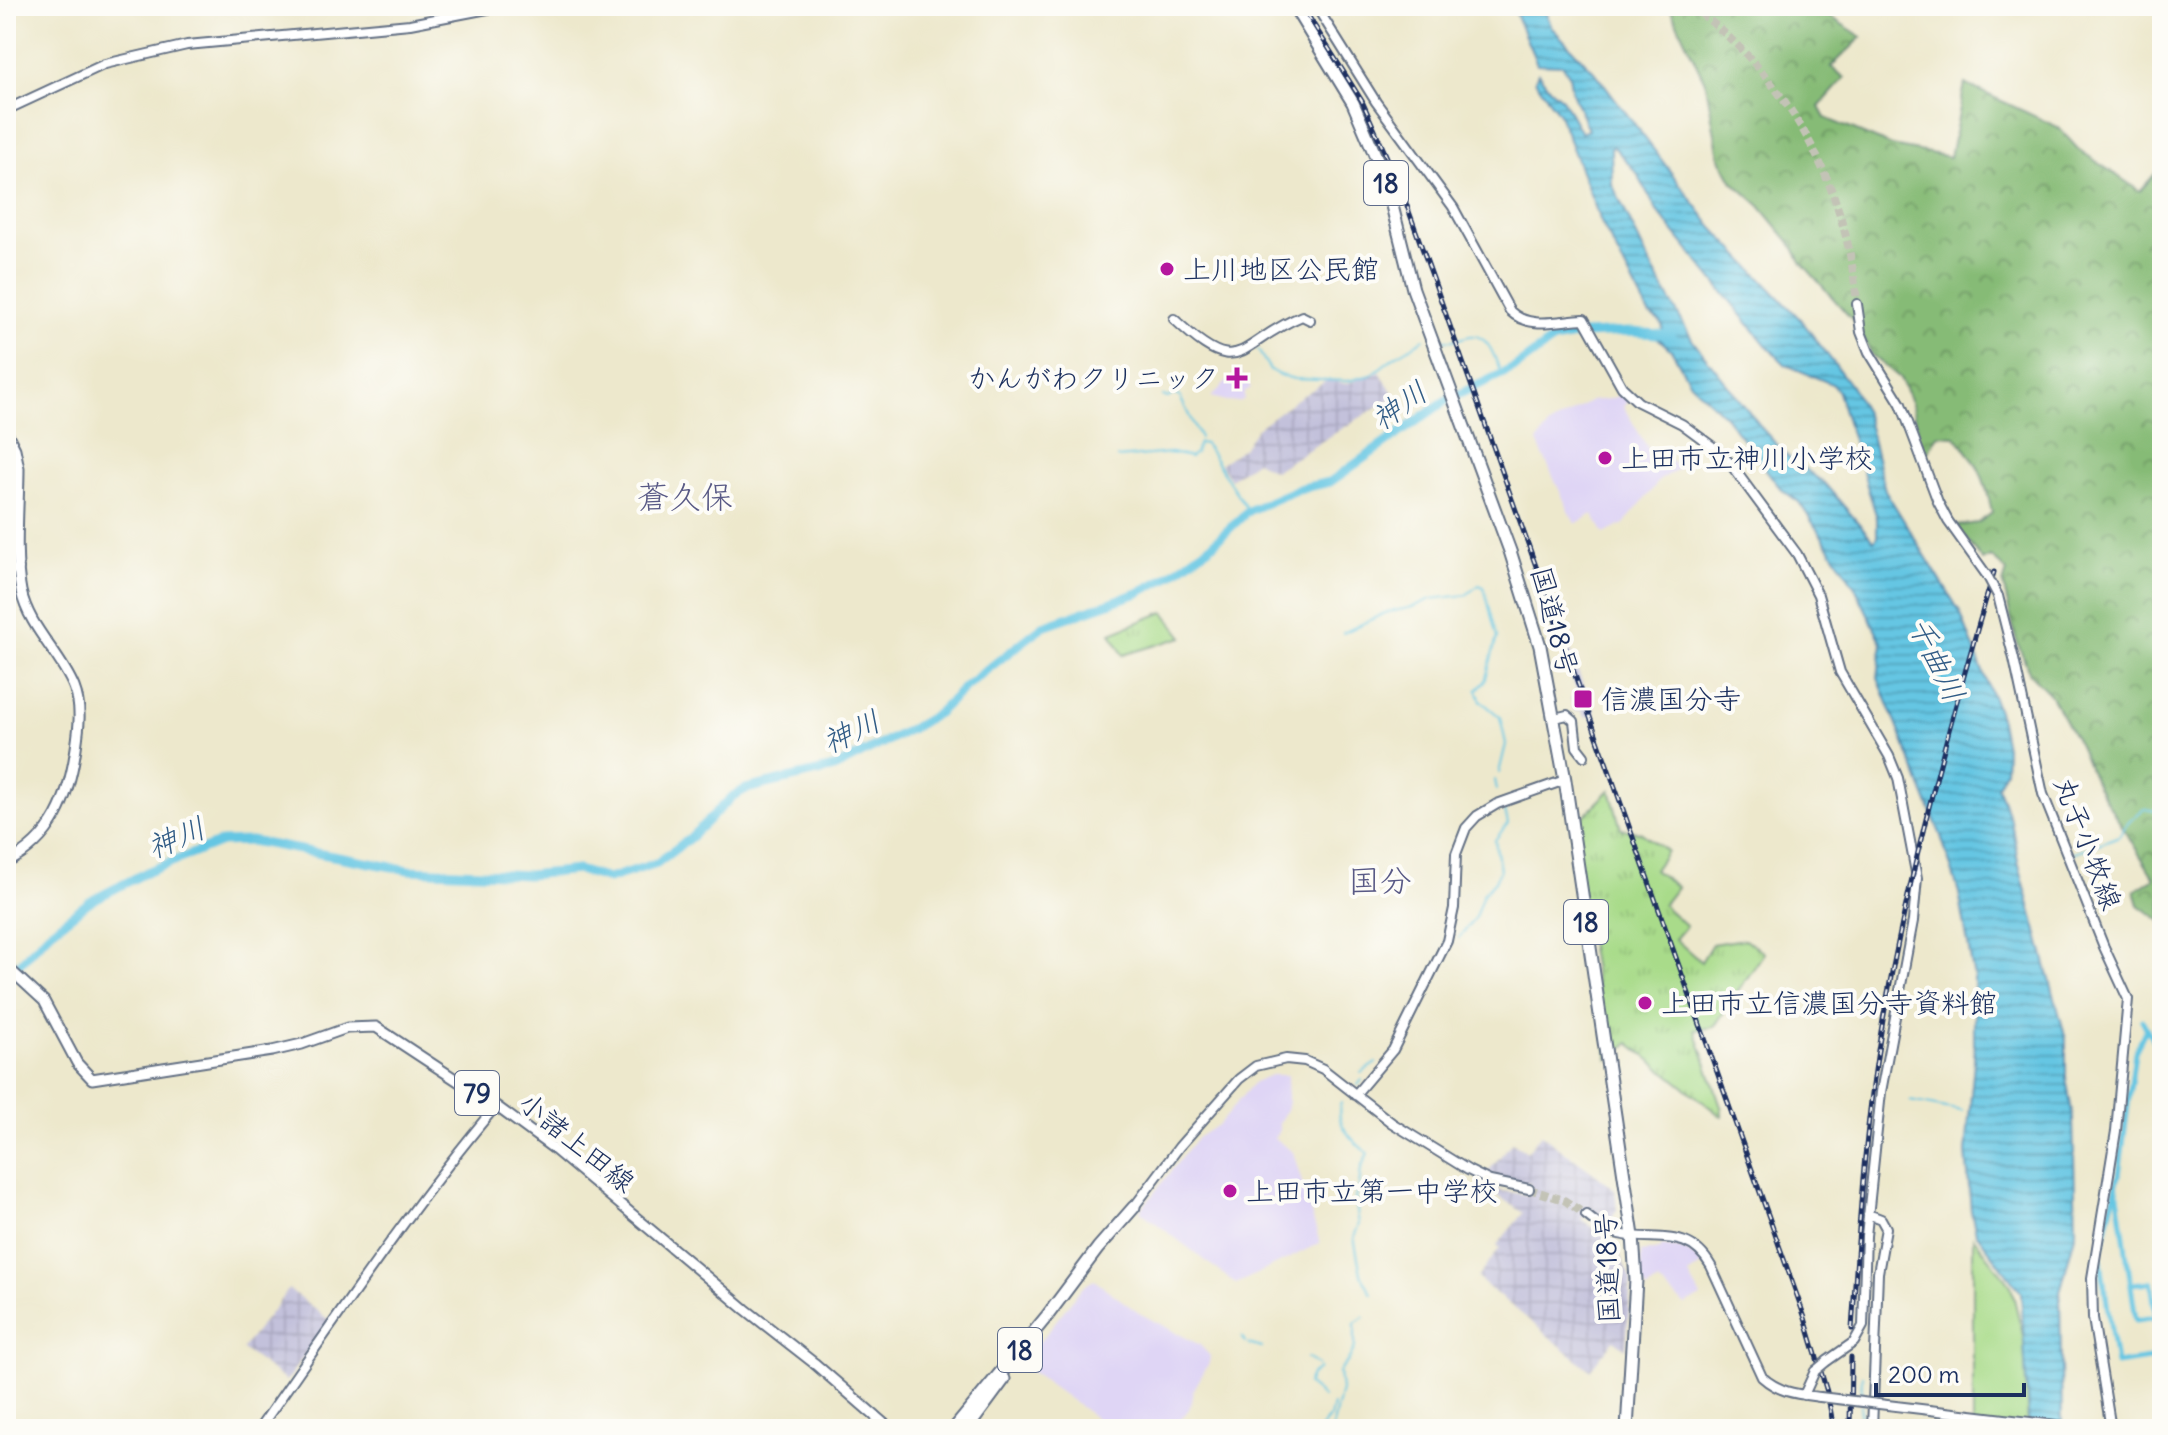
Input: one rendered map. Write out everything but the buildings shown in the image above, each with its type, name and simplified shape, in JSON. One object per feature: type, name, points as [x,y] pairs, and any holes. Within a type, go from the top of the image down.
[{"type":"highway","name":"国道18号","points":[[1294,6],[1343,85],[1369,139],[1391,200],[1413,289],[1526,598],[1540,646],[1565,780],[1633,1236],[1636,1280],[1625,1426]]},
{"type":"highway","name":"18","points":[[954,1429],[1134,1207]]},
{"type":"highway","name":"18","points":[[967,1429],[1134,1207]]},
{"type":"main road","points":[[6,431],[15,449],[19,468],[21,592],[28,611],[75,689],[80,716],[72,777],[60,810],[24,853],[6,863]]},
{"type":"main road","name":"小諸上田線","points":[[6,966],[49,1009],[69,1050],[83,1072],[92,1079],[272,1051],[347,1028],[364,1026],[384,1031],[553,1148],[890,1429]]},
{"type":"street","points":[[6,110],[105,64],[156,51],[187,45],[410,24],[503,6]]},
{"type":"street","points":[[1316,6],[1376,102],[1453,207],[1510,311],[1517,318],[1536,323],[1584,319],[1622,387],[1638,402],[1682,424],[1722,455],[1797,554],[1818,595],[1840,672],[1889,756],[1898,778],[1917,878],[1913,921],[1886,1063],[1868,1214],[1863,1326],[1854,1342],[1815,1371],[1804,1395]]},
{"type":"street","name":"丸子小牧線","points":[[1857,304],[1861,332],[1869,352],[1901,404],[1938,502],[1998,596],[2043,794],[2129,1006],[2116,1131],[2092,1278],[2097,1350],[2111,1429]]},
{"type":"street","points":[[1174,319],[1207,348],[1221,354],[1248,349],[1285,323],[1302,316],[1310,320]]},
{"type":"street","points":[[6,572],[19,568]]},
{"type":"street","points":[[1555,718],[1567,715],[1574,721],[1577,747],[1584,756]]},
{"type":"street","points":[[1355,1095],[1393,1050],[1447,941],[1454,908],[1456,854],[1466,828],[1477,816],[1497,804],[1565,780]]},
{"type":"street","points":[[1134,1207],[1179,1147],[1239,1079],[1256,1066],[1286,1059],[1305,1061],[1323,1069],[1392,1123],[1468,1170],[1490,1181],[1529,1189]]},
{"type":"street","points":[[259,1429],[452,1157],[496,1106]]},
{"type":"street","points":[[1868,1214],[1881,1219],[1886,1228],[1878,1273],[1872,1429]]},
{"type":"street","points":[[1586,1215],[1613,1232],[1679,1239],[1704,1254],[1762,1377],[1777,1389],[1804,1395],[2089,1429]]},
{"type":"shaded area","name":"かんがわクリニック","points":[[1239,370],[1251,388],[1244,392],[1244,399],[1239,402],[1211,397]]},
{"type":"shaded area","points":[[1380,372],[1395,396],[1274,471],[1256,461],[1230,479],[1220,464],[1243,448],[1257,428],[1328,380],[1346,384]]},
{"type":"shaded area","name":"上田市立神川小学校","points":[[1624,394],[1631,399],[1623,406],[1649,450],[1681,467],[1660,480],[1624,524],[1604,534],[1593,514],[1575,524],[1537,442],[1549,426],[1591,401]]},
{"type":"shaded area","points":[[1560,621],[1588,699],[1596,712],[1586,718],[1581,710],[1575,712],[1570,698],[1578,695],[1552,623]]},
{"type":"shaded area","name":"上田市立第一中学校","points":[[1271,1075],[1287,1075],[1288,1106],[1274,1138],[1293,1152],[1320,1243],[1236,1284],[1140,1211],[1196,1139],[1219,1124],[1254,1082]]},
{"type":"shaded area","points":[[1541,1134],[1615,1189],[1617,1211],[1607,1222],[1590,1209],[1582,1219],[1607,1238],[1609,1247],[1619,1253],[1631,1279],[1626,1349],[1614,1340],[1590,1370],[1477,1278],[1500,1248],[1497,1245],[1523,1213],[1476,1180],[1502,1191],[1528,1195],[1530,1183],[1487,1173],[1512,1142],[1527,1152]]},
{"type":"shaded area","points":[[1661,1246],[1680,1248],[1703,1265],[1689,1275],[1701,1297],[1685,1305],[1658,1282],[1647,1290],[1641,1282],[1641,1252],[1661,1249]]},
{"type":"shaded area","points":[[1094,1280],[1139,1313],[1200,1345],[1210,1356],[1193,1391],[1190,1407],[1174,1429],[1111,1429],[1022,1365],[1082,1287]]},
{"type":"shaded area","points":[[289,1289],[329,1320],[286,1381],[242,1349]]},
{"type":"green space","points":[[1669,6],[1813,6],[1862,37],[1831,67],[1845,78],[1819,107],[1825,118],[1892,146],[1950,157],[1965,84],[2058,127],[2078,149],[2140,191],[2162,166],[2162,922],[2139,905],[2135,891],[2154,878],[2096,784],[2079,745],[2050,694],[2030,674],[2016,639],[2003,584],[2007,571],[1991,557],[1983,561],[1956,526],[1978,523],[1992,513],[1984,480],[1975,463],[1955,436],[1938,435],[1924,457],[1911,402],[1900,378],[1872,355],[1856,324],[1801,262],[1793,246],[1760,206],[1733,182],[1719,157],[1706,84]]},
{"type":"green space","points":[[1164,612],[1183,637],[1123,655],[1111,633]]},
{"type":"green space","points":[[1610,790],[1621,829],[1640,832],[1667,851],[1654,870],[1677,887],[1663,905],[1686,926],[1675,939],[1701,962],[1712,944],[1745,939],[1764,953],[1714,1027],[1695,1030],[1722,1117],[1629,1043],[1608,1059],[1571,829]]},
{"type":"green space","points":[[1973,1237],[2011,1286],[2024,1340],[2028,1429],[1973,1429]]},
{"type":"water","name":"千曲川","points":[[1512,6],[1543,6],[1552,28],[1595,72],[1713,228],[1801,320],[1854,390],[1866,415],[1885,490],[1960,612],[1998,711],[2006,752],[2005,770],[1997,786],[2011,821],[2018,861],[2066,1039],[2066,1077],[2073,1118],[2076,1231],[2060,1292],[2062,1429],[2029,1429],[2021,1292],[1976,1233],[1966,1152],[1974,1061],[1974,978],[1959,893],[1941,836],[1878,678],[1882,643],[1854,585],[1799,502],[1781,489],[1725,416],[1690,383],[1672,351],[1658,338],[1663,328],[1661,322],[1649,314],[1601,222],[1559,114],[1535,80],[1538,73],[1562,99],[1581,133],[1588,130],[1572,92],[1569,75],[1563,65],[1537,64]],"holes":[[[1614,147],[1637,173],[1657,211],[1767,346],[1786,365],[1832,384],[1838,392],[1877,518],[1874,541],[1824,483],[1787,456],[1766,433],[1693,341],[1651,266],[1612,184],[1611,148]]]},
{"type":"waterway","name":"神川","points":[[6,978],[51,931],[89,902],[147,872],[221,842],[251,841],[409,870],[528,875],[578,870],[608,879],[657,863],[690,838],[733,796],[746,789],[834,768],[916,726],[938,713],[966,686],[1043,626],[1138,593],[1166,578],[1212,545],[1248,511],[1298,489],[1330,482],[1445,401],[1516,367],[1553,340],[1584,334],[1631,332],[1671,335]]},
{"type":"waterway","points":[[1438,339],[1477,336],[1491,349],[1501,374]]},
{"type":"waterway","points":[[1258,350],[1270,370],[1277,374],[1294,379],[1348,381],[1371,375],[1424,339]]},
{"type":"waterway","points":[[1163,396],[1168,398],[1174,394],[1180,397],[1200,438]]},
{"type":"waterway","points":[[1117,458],[1171,453],[1190,457],[1199,443],[1205,444],[1248,511]]},
{"type":"waterway","points":[[1343,633],[1385,613],[1413,607],[1431,599],[1466,595],[1479,585],[1484,587],[1497,637],[1485,682],[1477,690],[1481,701],[1500,717],[1506,744],[1499,773]]},
{"type":"waterway","points":[[1495,780],[1497,790]]},
{"type":"waterway","points":[[1459,938],[1475,917],[1483,894],[1500,870],[1495,840],[1508,823],[1504,807]]},
{"type":"waterway","points":[[2072,854],[2119,836],[2144,809],[2162,812]]},
{"type":"waterway","points":[[2142,1020],[2162,1057]]},
{"type":"waterway","points":[[2131,1284],[2151,1282],[2162,1357],[2116,1364],[2100,1255],[2119,1175],[2135,1052],[2146,1029]]},
{"type":"waterway","points":[[1361,1073],[1376,1063]]},
{"type":"waterway","points":[[1358,1085],[1362,1080]]},
{"type":"waterway","points":[[1910,1101],[1962,1111]]},
{"type":"waterway","points":[[1341,1103],[1342,1125],[1368,1153],[1361,1168],[1355,1197],[1359,1224],[1354,1237],[1361,1274],[1372,1294]]},
{"type":"waterway","points":[[2117,1188],[2136,1320],[2157,1317]]},
{"type":"waterway","points":[[1332,1429],[1341,1390],[1339,1372],[1355,1347],[1355,1323],[1364,1317]]},
{"type":"waterway","points":[[1242,1337],[1245,1342]]},
{"type":"waterway","points":[[1248,1344],[1262,1348]]},
{"type":"waterway","points":[[1307,1358],[1318,1365]]},
{"type":"waterway","points":[[1319,1369],[1311,1375],[1307,1384],[1323,1397]]},
{"type":"waterway","points":[[1861,1399],[1862,1376]]},
{"type":"waterway","points":[[1320,1429],[1330,1417],[1333,1405]]},
{"type":"waterway","points":[[1860,1429],[1861,1405]]},
{"type":"tunnel","points":[[1691,6],[1726,34],[1756,66],[1784,100],[1807,137],[1826,176],[1840,217],[1851,260],[1857,304]]},
{"type":"tunnel","points":[[1529,1189],[1564,1200],[1586,1215]]},
{"type":"railway","points":[[1302,6],[1362,101],[1401,189],[1805,1318],[1827,1392],[1834,1429]]},
{"type":"railway","points":[[1852,1329],[1867,1135],[1883,1020],[1932,794],[1994,572]]},
{"type":"railway","points":[[1850,1429],[1851,1357]]},
{"type":"place","name":"上川地区公民館","points":[[1167,269]]},
{"type":"place","name":"かんがわクリニック","points":[[1237,378]]},
{"type":"place","name":"上田市立神川小学校","points":[[1605,458]]},
{"type":"place","name":"信濃国分寺","points":[[1583,699]]},
{"type":"place","name":"上田市立信濃国分寺資料館","points":[[1645,1003]]},
{"type":"place","name":"上田市立第一中学校","points":[[1230,1191]]},
{"type":"district","name":"蒼久保","points":[[685,496]]},
{"type":"district","name":"国分","points":[[1380,880]]}]
